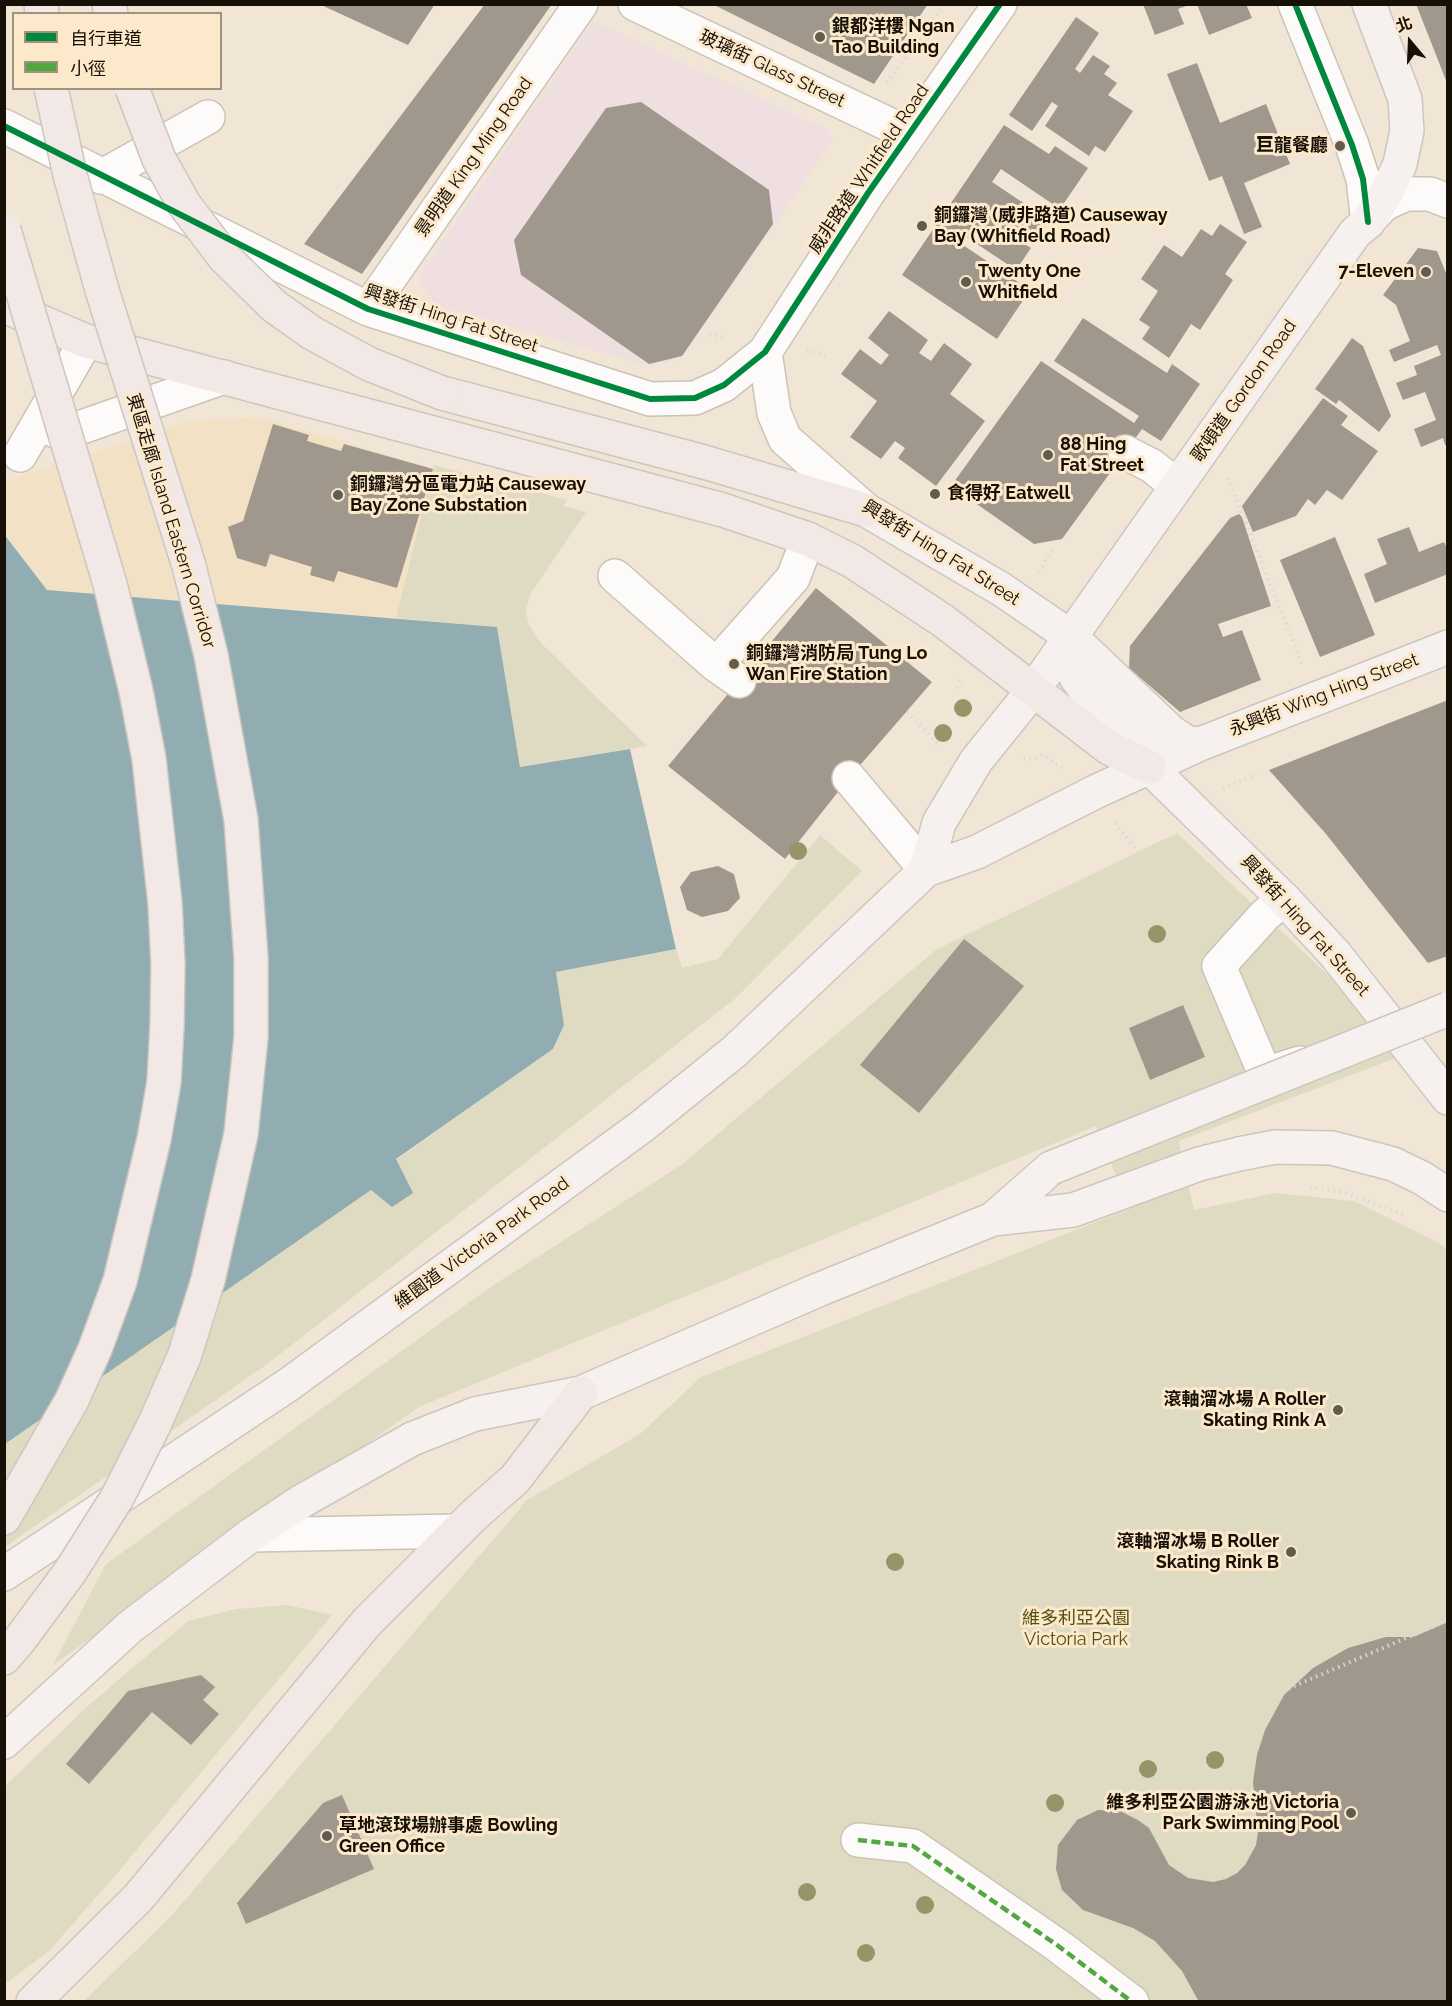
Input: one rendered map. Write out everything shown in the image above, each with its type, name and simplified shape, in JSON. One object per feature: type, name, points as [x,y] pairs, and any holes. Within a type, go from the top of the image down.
[{"type":"highway","name":"東區走廊 Island Eastern Corridor","points":[[4,1658],[70,1572],[117,1498],[154,1425],[184,1357],[208,1280],[238,1146],[251,1037],[252,958],[241,820],[211,655],[189,566],[93,261],[70,175],[51,90]]},
{"type":"highway","points":[[133,90],[159,159],[184,204],[224,258],[274,306],[312,333],[369,364],[442,393],[704,462],[866,510]]},
{"type":"highway","points":[[4,230],[95,530],[129,660],[149,759],[164,893],[168,964],[164,1082],[140,1206],[120,1281],[95,1349],[72,1400],[4,1518]]},
{"type":"highway","points":[[4,306],[86,341],[723,510],[808,539],[852,561],[942,620],[1109,748],[1149,766]]},
{"type":"highway","points":[[33,2001],[138,1898],[367,1623],[458,1531],[515,1479],[581,1393]]},
{"type":"main road","points":[[1368,222],[1386,194],[1400,164],[1407,131],[1405,99],[1369,4]]},
{"type":"main road","name":"歌頓道 Gordon Road","points":[[926,870],[939,823],[976,761],[1034,689],[1355,233],[1368,222]]},
{"type":"main road","name":"興發街 Hing Fat Street","points":[[866,510],[1001,589],[1071,637],[1171,732],[1186,742],[1200,744]]},
{"type":"main road","points":[[1071,637],[1068,654],[1076,677],[1088,694],[1143,743],[1150,755],[1149,766]]},
{"type":"main road","name":"永興街 Wing Hing Street","points":[[926,870],[1104,805],[1149,766],[1448,646]]},
{"type":"main road","name":"興發街 Hing Fat Street","points":[[1149,766],[1284,899],[1335,954],[1448,1098]]},
{"type":"main road","name":"維園道 Victoria Park Road","points":[[4,1574],[288,1385],[641,1127],[735,1051],[926,870]]},
{"type":"main road","points":[[993,1219],[1051,1168],[1448,1009]]},
{"type":"main road","points":[[4,1742],[130,1627],[251,1535],[302,1501],[412,1439],[475,1414],[581,1393],[818,1290],[993,1219],[1073,1210],[1199,1164],[1275,1147],[1332,1148],[1363,1155],[1422,1178],[1448,1195]]},
{"type":"street","name":"景明道 King Ming Road","points":[[368,309],[581,4]]},
{"type":"street","name":"玻璃街 Glass Street","points":[[634,4],[909,134]]},
{"type":"street","name":"威非路道 Whitfield Road","points":[[765,352],[909,134],[1000,4]]},
{"type":"street","points":[[1295,4],[1352,145],[1363,178],[1368,222]]},
{"type":"street","points":[[101,177],[208,117]]},
{"type":"street","name":"興發街 Hing Fat Street","points":[[4,126],[101,177],[368,309],[650,399],[695,398],[724,385],[765,352]]},
{"type":"street","name":"歌頓道 Gordon Road","points":[[1368,222],[1384,204],[1406,194],[1430,194],[1448,201]]},
{"type":"street","points":[[57,439],[86,341]]},
{"type":"street","name":"興發街 Hing Fat Street","points":[[765,352],[774,413],[785,439],[866,510]]},
{"type":"street","points":[[20,455],[224,377]]},
{"type":"street","points":[[1125,452],[1152,466],[1177,486]]},
{"type":"street","points":[[615,576],[728,673],[793,578],[808,539]]},
{"type":"street","points":[[849,778],[926,870]]},
{"type":"street","points":[[1284,899],[1265,915],[1219,966],[1265,1074],[1397,1031],[1448,1009]]},
{"type":"street","points":[[251,1535],[458,1531]]},
{"type":"street","points":[[858,1840],[913,1846],[954,1877],[1057,1945],[1132,2001]]},
{"type":"path","points":[[882,90],[945,4]]},
{"type":"path","points":[[1225,469],[1306,672]]},
{"type":"path","points":[[527,642],[514,663],[528,745],[614,727],[559,682],[527,642],[517,616],[516,594],[523,579],[580,507]]},
{"type":"path","points":[[907,712],[938,744]]},
{"type":"path","points":[[992,741],[1029,760],[1043,754],[1104,805],[1139,853],[1099,1019],[1128,1101]]},
{"type":"path","points":[[1307,1186],[1343,1192],[1404,1215]]},
{"type":"path","points":[[116,2001],[555,1500],[686,1448],[781,1386],[862,1357],[1176,1228]]},
{"type":"path","points":[[1086,1264],[1157,1302],[1163,1313],[1178,1320],[1184,1328],[1185,1345],[1175,1359],[1167,1363],[1152,1362],[1139,1353],[1136,1345],[1137,1329],[1147,1317],[1163,1313],[1224,1275],[1259,1258],[1291,1251],[1318,1254],[1342,1262],[1373,1282],[1402,1313],[1391,1358]]},
{"type":"path","points":[[1188,1491],[1237,1522],[1269,1498],[1278,1481],[1224,1390],[1220,1368],[1223,1346],[1233,1324],[1247,1306],[1270,1292],[1297,1288],[1326,1291],[1348,1305],[1448,1427]]},
{"type":"path","points":[[755,1693],[786,1682],[828,1660],[841,1644],[856,1618],[859,1600],[855,1585],[824,1535],[813,1495],[820,1456],[831,1423],[868,1373],[862,1357]]},
{"type":"path","points":[[1108,1395],[1152,1362]]},
{"type":"path","points":[[686,1448],[786,1682],[858,1840],[837,1893],[757,2001]]},
{"type":"path","points":[[555,1500],[608,1632],[742,1581]]},
{"type":"path","points":[[1248,1576],[1265,1593],[1282,1599],[1298,1598],[1315,1592],[1357,1558],[1418,1539],[1448,1519]]},
{"type":"path","points":[[954,1877],[1030,1845],[1034,1798],[1448,1620]]},
{"type":"path","points":[[727,1802],[733,1819],[774,1804],[784,1830]]},
{"type":"path","points":[[691,1863],[813,1821],[858,1840]]},
{"type":"path","points":[[671,2001],[684,1978],[701,1937],[718,1854]]},
{"type":"path","points":[[684,1978],[728,2001]]},
{"type":"shaded area","points":[[593,21],[829,130],[833,140],[682,358],[650,366],[436,305],[417,279]]},
{"type":"shaded area","name":"銅鑼灣分區電力站 Causeway Bay Zone Substation","points":[[258,417],[433,468],[396,618],[47,590],[5,534],[5,481],[190,421]]},
{"type":"green space","points":[[434,465],[567,500],[563,506],[586,512],[531,593],[526,610],[528,623],[541,643],[647,746],[520,767],[497,627],[396,618]]},
{"type":"green space","name":"維多利亞公園 Victoria Park","points":[[1177,833],[1378,1022],[1401,1056],[1179,1141],[1194,1210],[1275,1193],[1354,1201],[1439,1243],[1447,1250],[1447,2001],[84,2001],[173,1914],[527,1500],[640,1434],[701,1377],[1129,1209],[1096,1126],[419,1407],[53,1665],[106,1564],[489,1288],[681,1165],[937,949]]},
{"type":"green space","points":[[820,835],[862,871],[736,998],[266,1365],[5,1547],[5,1444],[371,1190],[412,1193],[396,1160],[553,1049],[564,1025],[556,972],[676,949],[682,968],[718,959]]},
{"type":"green space","points":[[288,1605],[332,1615],[120,1870],[49,1951],[5,1984],[5,1786],[90,1704],[188,1621],[236,1609]]},
{"type":"water","points":[[4,534],[47,590],[497,627],[520,767],[630,749],[676,949],[556,972],[564,1025],[553,1049],[396,1159],[413,1193],[392,1207],[371,1190],[5,1444]]},
{"type":"building","points":[[319,4],[435,4],[408,45]]},
{"type":"building","points":[[485,4],[552,4],[362,274],[304,244]]},
{"type":"building","points":[[712,4],[928,4],[874,84]]},
{"type":"building","points":[[1143,4],[1189,5],[1178,9],[1184,24],[1155,35]]},
{"type":"building","points":[[1197,4],[1246,4],[1252,18],[1209,35]]},
{"type":"building","points":[[1416,4],[1448,4],[1448,83],[1447,83]]},
{"type":"building","points":[[1076,17],[1099,33],[1075,69],[1080,73],[1093,55],[1110,66],[1104,74],[1117,83],[1108,95],[1133,111],[1105,152],[1095,146],[1089,156],[1045,126],[1058,106],[1052,102],[1032,131],[1009,115]]},
{"type":"building","points":[[1197,63],[1220,123],[1266,104],[1290,164],[1244,183],[1262,227],[1244,234],[1222,176],[1209,181],[1167,74]]},
{"type":"building","points":[[641,102],[769,190],[773,224],[682,356],[649,364],[521,275],[514,240],[606,108]]},
{"type":"building","points":[[1004,125],[1049,154],[1055,146],[1088,168],[1060,209],[1001,169],[992,182],[1049,220],[1036,240],[1028,234],[1023,243],[1031,248],[1016,270],[956,230],[951,237],[1030,290],[997,339],[902,275]]},
{"type":"building","points":[[1220,224],[1247,242],[1225,274],[1233,280],[1200,330],[1191,324],[1169,358],[1142,339],[1150,327],[1139,320],[1158,291],[1141,279],[1164,245],[1182,257],[1201,229],[1212,236]]},
{"type":"building","points":[[1418,248],[1437,251],[1448,278],[1448,444],[1445,445],[1443,438],[1421,447],[1414,429],[1436,420],[1425,392],[1403,400],[1396,383],[1417,375],[1414,366],[1441,355],[1437,345],[1394,362],[1389,350],[1410,341],[1396,305],[1383,295]]},
{"type":"building","points":[[889,311],[928,340],[919,353],[931,361],[944,343],[972,364],[950,394],[985,421],[936,486],[898,458],[905,448],[895,441],[881,459],[850,437],[877,401],[841,374],[860,349],[881,365],[889,355],[868,338]]},
{"type":"building","name":"88 Hing Fat Street","points":[[1083,318],[1167,373],[1172,364],[1200,384],[1161,441],[1142,429],[1062,539],[1034,544],[951,486],[1041,361],[1134,423],[1139,416],[1054,361]]},
{"type":"building","points":[[1352,338],[1363,346],[1391,416],[1379,432],[1339,400],[1336,404],[1315,389]]},
{"type":"building","points":[[1323,398],[1348,416],[1341,425],[1378,451],[1342,500],[1327,490],[1315,505],[1308,499],[1296,516],[1253,532],[1242,506]]},
{"type":"building","name":"銅鑼灣分區電力站 Causeway Bay Zone Substation","points":[[273,424],[309,435],[307,441],[341,451],[344,444],[433,469],[397,588],[338,571],[334,582],[310,575],[312,567],[270,554],[266,567],[237,558],[228,527],[243,521]]},
{"type":"building","points":[[1239,514],[1242,517],[1271,606],[1218,624],[1223,637],[1242,630],[1261,680],[1180,712],[1129,668],[1130,646],[1230,518]]},
{"type":"building","points":[[1409,527],[1419,552],[1444,542],[1448,551],[1448,574],[1375,603],[1364,574],[1387,564],[1377,539]]},
{"type":"building","points":[[1335,537],[1375,635],[1320,657],[1280,560]]},
{"type":"building","points":[[816,588],[932,682],[849,778],[785,859],[668,766]]},
{"type":"building","points":[[1448,700],[1448,956],[1428,963],[1326,834],[1269,770]]},
{"type":"building","points":[[718,866],[734,874],[740,898],[728,911],[702,917],[687,910],[680,887],[691,872]]},
{"type":"building","points":[[964,939],[1024,986],[919,1113],[860,1065]]},
{"type":"building","points":[[1183,1005],[1205,1057],[1150,1080],[1129,1028]]},
{"type":"building","name":"維多利亞公園游泳池 Victoria Park Swimming Pool","points":[[1448,1622],[1448,2002],[1199,2002],[1182,1971],[1155,1941],[1133,1928],[1083,1910],[1062,1890],[1056,1869],[1058,1845],[1077,1820],[1098,1810],[1120,1811],[1149,1828],[1169,1865],[1188,1878],[1213,1882],[1237,1873],[1245,1865],[1256,1845],[1258,1832],[1253,1782],[1257,1755],[1265,1730],[1284,1695],[1313,1668],[1348,1648],[1386,1637],[1413,1637]]},
{"type":"building","points":[[201,1675],[215,1687],[203,1700],[219,1714],[191,1745],[152,1712],[89,1784],[66,1764],[128,1691]]},
{"type":"building","name":"草地滾球場辦事處 Bowling Green Office","points":[[342,1795],[374,1869],[246,1924],[237,1903],[323,1803]]},
{"type":"marked path","points":[[858,1840],[913,1846],[1057,1945],[1132,2002]]},
{"type":"cycle path","points":[[4,126],[368,309],[650,399],[695,398],[724,385],[765,352],[868,193],[1000,4]]},
{"type":"cycle path","points":[[1295,4],[1352,145],[1363,179],[1368,222]]},
{"type":"place","name":"銀都洋樓 Ngan Tao Building","points":[[820,37]]},
{"type":"place","name":"巨龍餐廳","points":[[1340,146]]},
{"type":"place","name":"銅鑼灣 (威非路道) Causeway Bay (Whitfield Road)","points":[[922,226]]},
{"type":"place","name":"7-Eleven","points":[[1426,272]]},
{"type":"place","name":"Twenty One Whitfield","points":[[966,282]]},
{"type":"place","name":"88 Hing Fat Street","points":[[1048,455]]},
{"type":"place","name":"食得好 Eatwell","points":[[935,494]]},
{"type":"place","name":"銅鑼灣分區電力站 Causeway Bay Zone Substation","points":[[338,495]]},
{"type":"place","name":"銅鑼灣消防局 Tung Lo Wan Fire Station","points":[[734,664]]},
{"type":"place","name":"滾軸溜冰場 A Roller Skating Rink A","points":[[1338,1410]]},
{"type":"place","name":"滾軸溜冰場 B Roller Skating Rink B","points":[[1291,1552]]},
{"type":"place","name":"維多利亞公園游泳池 Victoria Park Swimming Pool","points":[[1351,1813]]},
{"type":"place","name":"草地滾球場辦事處 Bowling Green Office","points":[[327,1836]]}]
